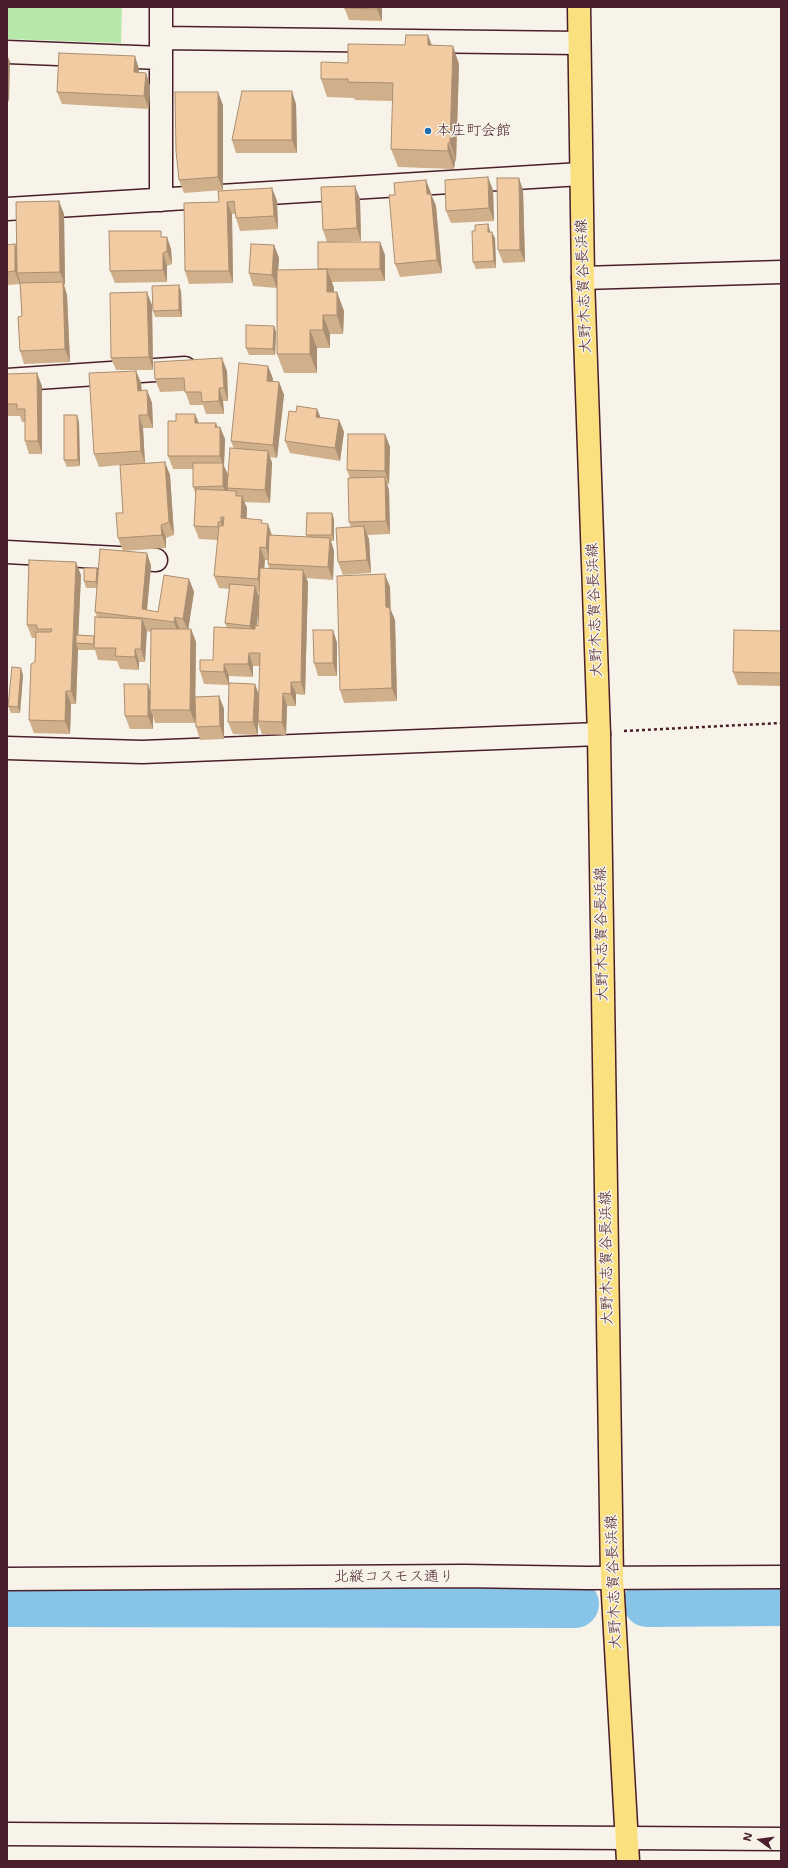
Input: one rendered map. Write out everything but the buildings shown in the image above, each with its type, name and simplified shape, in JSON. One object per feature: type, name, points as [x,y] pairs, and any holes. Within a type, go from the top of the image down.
[{"type":"main road","name":"大野木志賀谷長浜線","points":[[579,7],[583,278],[599,734],[612,1578],[628,1838],[628,1861]]},
{"type":"street","points":[[161,7],[161,200]]},
{"type":"street","points":[[7,52],[161,48],[579,43]]},
{"type":"street","points":[[7,209],[581,174]]},
{"type":"street","points":[[583,278],[781,272]]},
{"type":"street","points":[[7,380],[201,367]]},
{"type":"street","points":[[7,552],[156,560]]},
{"type":"street","points":[[7,748],[142,752],[599,734]]},
{"type":"street","name":"北縦コスモス通り","points":[[7,1579],[464,1576],[612,1578],[781,1577]]},
{"type":"street","points":[[7,1834],[781,1839]]},
{"type":"path","points":[[599,734],[781,723]]},
{"type":"green space","points":[[7,7],[122,7],[121,43],[7,39]]},
{"type":"waterway","points":[[647,1603],[781,1602]]},
{"type":"waterway","points":[[7,1603],[575,1604]]},
{"type":"place","name":"本庄町会館","points":[[428,131]]}]
